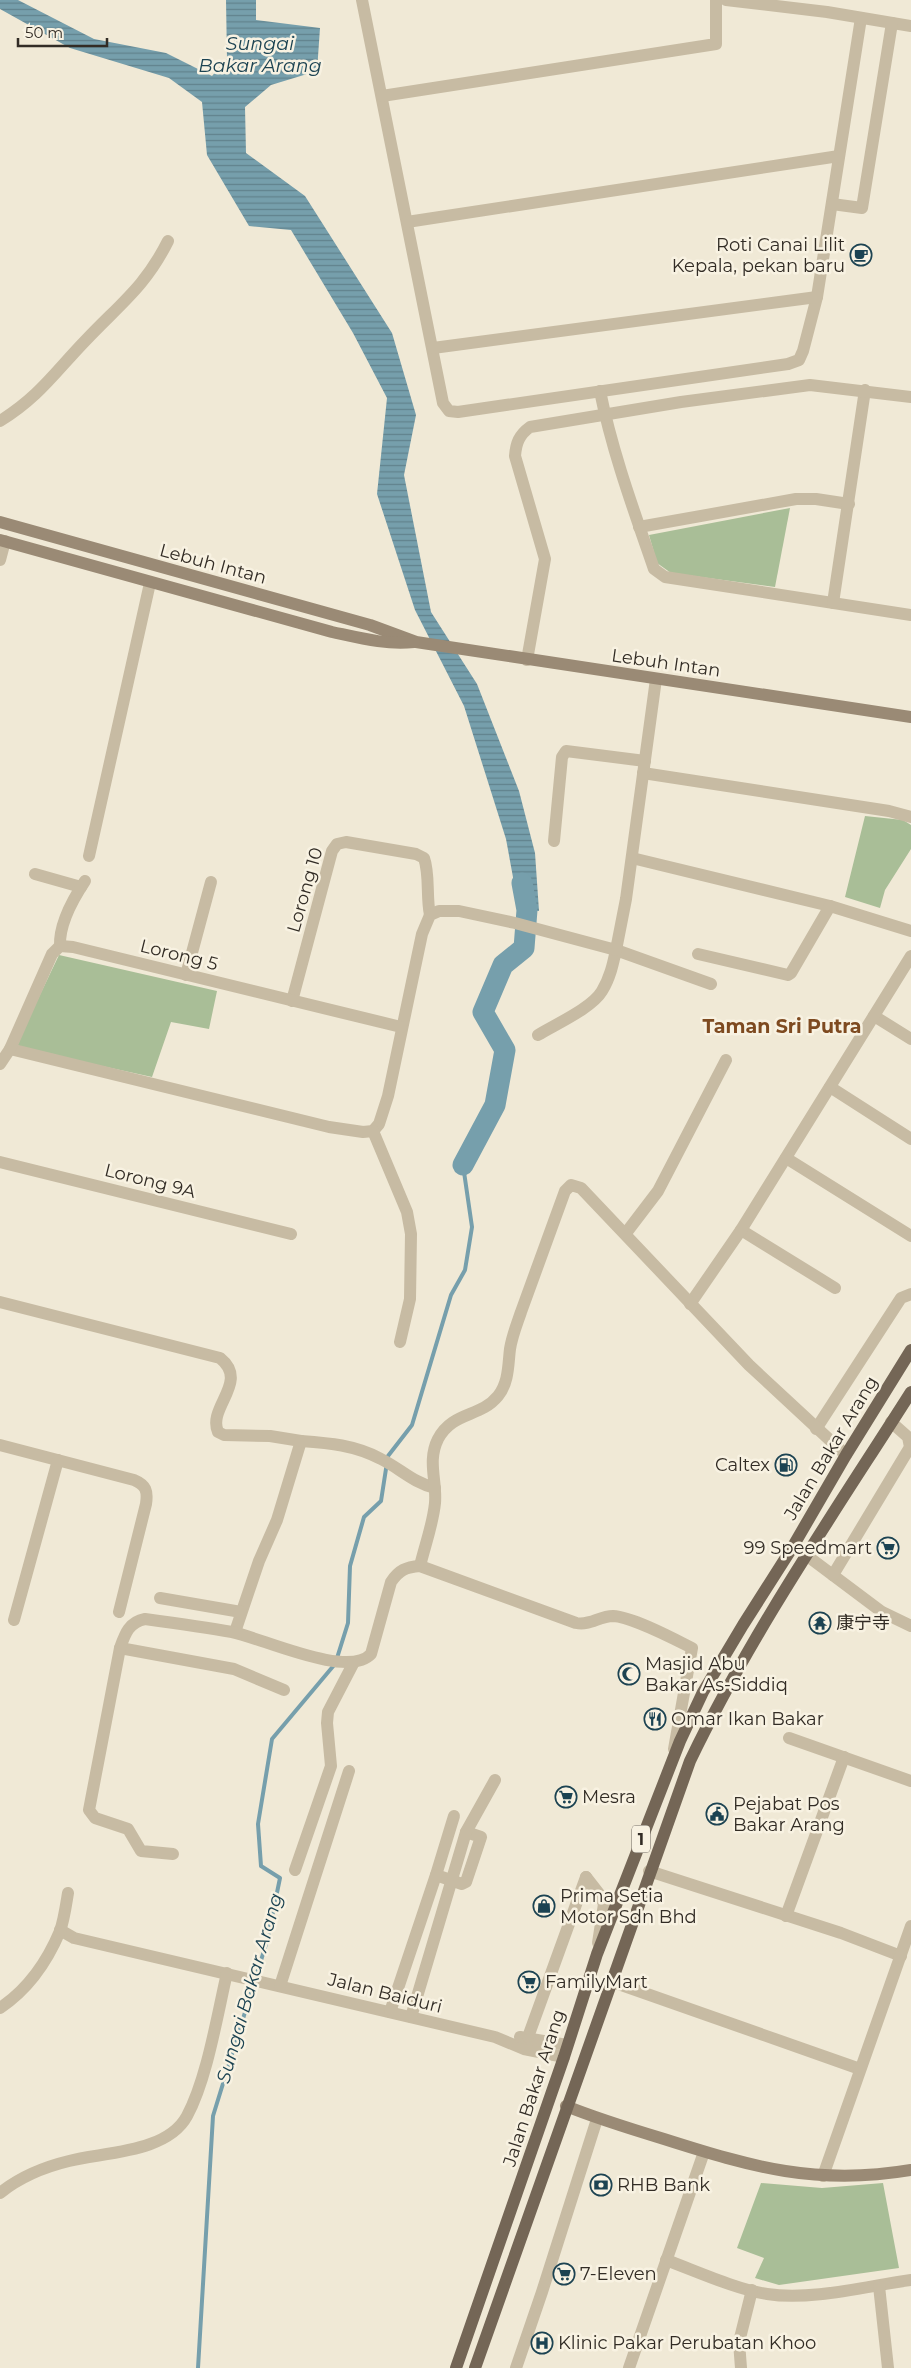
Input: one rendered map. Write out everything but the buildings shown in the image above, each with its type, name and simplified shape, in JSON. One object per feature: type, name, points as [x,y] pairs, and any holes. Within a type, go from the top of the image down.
[{"type":"main road","name":"Lebuh Intan","points":[[0,522],[370,625],[422,643],[911,717]]},
{"type":"main road","name":"Lebuh Intan","points":[[3,541],[332,632],[399,644],[422,643]]},
{"type":"main road","name":"Jalan Bakar Arang","points":[[456,2368],[566,2051],[597,1954],[672,1759],[703,1692],[911,1350]]},
{"type":"main road","name":"Jalan Bakar Arang","points":[[475,2368],[610,1981],[690,1761],[714,1711],[806,1555],[911,1392]]},
{"type":"main road","points":[[566,2106],[597,2119],[704,2152],[779,2172],[823,2176],[877,2175],[911,2170]]},
{"type":"street","points":[[362,0],[443,403],[448,411],[458,412],[788,364],[799,360],[804,351],[817,297],[861,18]]},
{"type":"street","points":[[382,96],[716,44],[716,0]]},
{"type":"street","points":[[726,0],[911,26]]},
{"type":"street","points":[[832,204],[862,208],[892,23]]},
{"type":"street","points":[[407,222],[839,156]]},
{"type":"street","points":[[0,421],[41,391],[84,342],[127,301],[156,265],[168,241]]},
{"type":"street","points":[[433,348],[817,297]]},
{"type":"street","points":[[527,660],[545,568],[545,559],[515,456],[516,445],[522,434],[530,427],[604,413],[810,385],[865,390],[911,397]]},
{"type":"street","points":[[833,603],[865,390]]},
{"type":"street","points":[[600,391],[604,413],[654,569],[665,577],[911,615]]},
{"type":"street","points":[[639,526],[796,499],[816,499],[849,504]]},
{"type":"street","points":[[0,560],[3,541]]},
{"type":"street","points":[[90,856],[150,583]]},
{"type":"street","points":[[538,1035],[594,1002],[602,992],[608,979],[616,950],[632,858],[656,679]]},
{"type":"street","points":[[554,841],[562,757],[566,751],[911,817]]},
{"type":"street","name":"Lorong 10","points":[[292,1001],[332,852],[337,844],[346,842],[416,854],[424,858],[428,867],[427,902],[430,915]]},
{"type":"street","points":[[632,858],[830,906],[911,931]]},
{"type":"street","points":[[0,1064],[10,1049],[52,954],[60,946],[60,937],[66,918],[83,884],[35,874]]},
{"type":"street","points":[[186,975],[211,882]]},
{"type":"street","points":[[698,954],[788,975],[792,973],[830,906]]},
{"type":"street","points":[[10,1049],[330,1127],[363,1132],[373,1131],[379,1124],[388,1096],[422,934],[430,915],[439,910],[459,911],[544,930],[616,950],[711,984]]},
{"type":"street","name":"Lorong 5","points":[[60,946],[72,947],[401,1027]]},
{"type":"street","points":[[690,1304],[741,1230],[911,956]]},
{"type":"street","points":[[874,1016],[911,1039]]},
{"type":"street","points":[[626,1233],[658,1191],[726,1060]]},
{"type":"street","points":[[830,1087],[911,1139]]},
{"type":"street","points":[[373,1131],[410,1225],[412,1253],[410,1299],[400,1342]]},
{"type":"street","points":[[786,1158],[911,1236]]},
{"type":"street","name":"Lorong 9A","points":[[0,1162],[291,1234]]},
{"type":"street","points":[[420,1566],[434,1514],[435,1488],[432,1468],[437,1441],[450,1423],[489,1404],[498,1396],[504,1386],[508,1374],[514,1332],[568,1187],[576,1185],[581,1188],[626,1233],[690,1304],[749,1365],[816,1429],[846,1454]]},
{"type":"street","points":[[741,1230],[835,1288]]},
{"type":"street","points":[[816,1429],[901,1298],[911,1294]]},
{"type":"street","points":[[0,1302],[220,1358],[228,1364],[232,1374],[217,1422],[218,1432],[224,1435],[270,1436],[338,1444],[366,1452],[385,1461],[406,1477],[435,1488]]},
{"type":"street","points":[[834,1575],[910,1447],[908,1437],[891,1422]]},
{"type":"street","points":[[235,1632],[259,1561],[277,1520],[301,1441]]},
{"type":"street","points":[[0,1445],[134,1480],[142,1483],[146,1488],[146,1504],[119,1612]]},
{"type":"street","points":[[14,1620],[58,1460]]},
{"type":"street","points":[[806,1555],[882,1612],[911,1626]]},
{"type":"street","points":[[173,1854],[141,1850],[128,1829],[95,1818],[89,1810],[120,1648],[128,1628],[139,1620],[145,1619],[235,1632],[309,1656],[349,1662],[364,1660],[372,1654],[391,1582],[398,1573],[407,1567],[420,1566],[576,1623],[590,1624],[614,1616],[659,1632],[692,1648],[672,1759]]},
{"type":"street","points":[[160,1598],[241,1612]]},
{"type":"street","points":[[120,1648],[234,1669],[284,1690]]},
{"type":"street","points":[[294,1870],[331,1766],[326,1723],[328,1712],[349,1662]]},
{"type":"street","points":[[789,1738],[911,1781]]},
{"type":"street","points":[[786,1916],[844,1757]]},
{"type":"street","points":[[280,1986],[349,1771]]},
{"type":"street","points":[[436,1875],[462,1884],[466,1882],[481,1837],[466,1832],[495,1780]]},
{"type":"street","points":[[390,2012],[454,1816]]},
{"type":"street","points":[[649,1871],[841,1933],[901,1956]]},
{"type":"street","points":[[528,2037],[586,1877],[600,1895],[604,1904],[597,1954]]},
{"type":"street","points":[[411,2017],[452,1881]]},
{"type":"street","points":[[0,2008],[27,1986],[60,1930],[68,1893]]},
{"type":"street","points":[[823,2176],[911,1926]]},
{"type":"street","name":"Jalan Baiduri","points":[[60,1930],[74,1938],[495,2037],[524,2049],[566,2051]]},
{"type":"street","points":[[0,2193],[14,2182],[48,2167],[70,2160],[140,2148],[173,2132],[186,2118],[190,2108],[204,2066],[227,1973]]},
{"type":"street","points":[[610,1981],[860,2069]]},
{"type":"street","name":"Jalan Baiduri","points":[[495,2037],[528,2037],[566,2051]]},
{"type":"street","points":[[516,2368],[597,2119]]},
{"type":"street","points":[[629,2368],[704,2152]]},
{"type":"street","points":[[666,2260],[767,2294],[792,2296],[879,2286],[911,2280]]},
{"type":"street","points":[[879,2286],[888,2368]]},
{"type":"street","points":[[741,2368],[739,2342],[752,2290]]},
{"type":"green space","points":[[790,508],[775,587],[671,573],[657,563],[649,535]]},
{"type":"green space","points":[[865,816],[903,820],[911,825],[911,849],[885,890],[880,908],[845,897]]},
{"type":"green space","points":[[59,955],[217,991],[209,1029],[171,1022],[152,1077],[15,1047]]},
{"type":"green space","points":[[761,2183],[822,2188],[883,2183],[899,2268],[779,2285],[755,2278],[764,2258],[737,2248]]},
{"type":"water","name":"Sungai Bakar Arang","points":[[0,0],[18,0],[94,39],[166,53],[212,76],[227,59],[226,0],[256,0],[256,20],[320,28],[317,71],[271,85],[245,107],[246,153],[305,196],[392,333],[416,415],[404,475],[431,612],[477,684],[519,791],[535,853],[539,911],[519,910],[506,839],[464,706],[415,610],[377,494],[387,398],[353,333],[291,230],[249,226],[207,155],[202,102],[169,78],[70,48],[0,9]]},
{"type":"waterway","name":"Sungai Bakar Arang","points":[[463,1165],[495,1105],[505,1050],[483,1012],[503,965],[524,948],[527,910],[522,883]]},
{"type":"waterway","name":"Sungai Bakar Arang","points":[[337,1658],[348,1623],[350,1566],[364,1517],[381,1501],[388,1456],[412,1425],[451,1295],[465,1270],[472,1227],[463,1165]]},
{"type":"waterway","name":"Sungai Bakar Arang","points":[[198,2368],[213,2116],[267,1941],[280,1878],[261,1866],[258,1824],[272,1739],[335,1664]]},
{"type":"place","name":"Roti Canai Lilit Kepala, pekan baru","points":[[861,255]]},
{"type":"place","name":"Caltex","points":[[786,1465]]},
{"type":"place","name":"99 Speedmart","points":[[888,1548]]},
{"type":"place","name":"康宁寺","points":[[820,1623]]},
{"type":"place","name":"Masjid Abu Bakar As-Siddiq","points":[[629,1674]]},
{"type":"place","name":"Omar Ikan Bakar","points":[[655,1719]]},
{"type":"place","name":"Mesra","points":[[566,1797]]},
{"type":"place","name":"Pejabat Pos Bakar Arang","points":[[717,1814]]},
{"type":"place","name":"Prima Setia Motor Sdn Bhd","points":[[544,1906]]},
{"type":"place","name":"FamilyMart","points":[[529,1982]]},
{"type":"place","name":"RHB Bank","points":[[601,2185]]},
{"type":"place","name":"7-Eleven","points":[[564,2274]]},
{"type":"place","name":"Klinic Pakar Perubatan Khoo","points":[[542,2343]]},
{"type":"district","name":"Taman Sri Putra","points":[[782,1026]]}]
